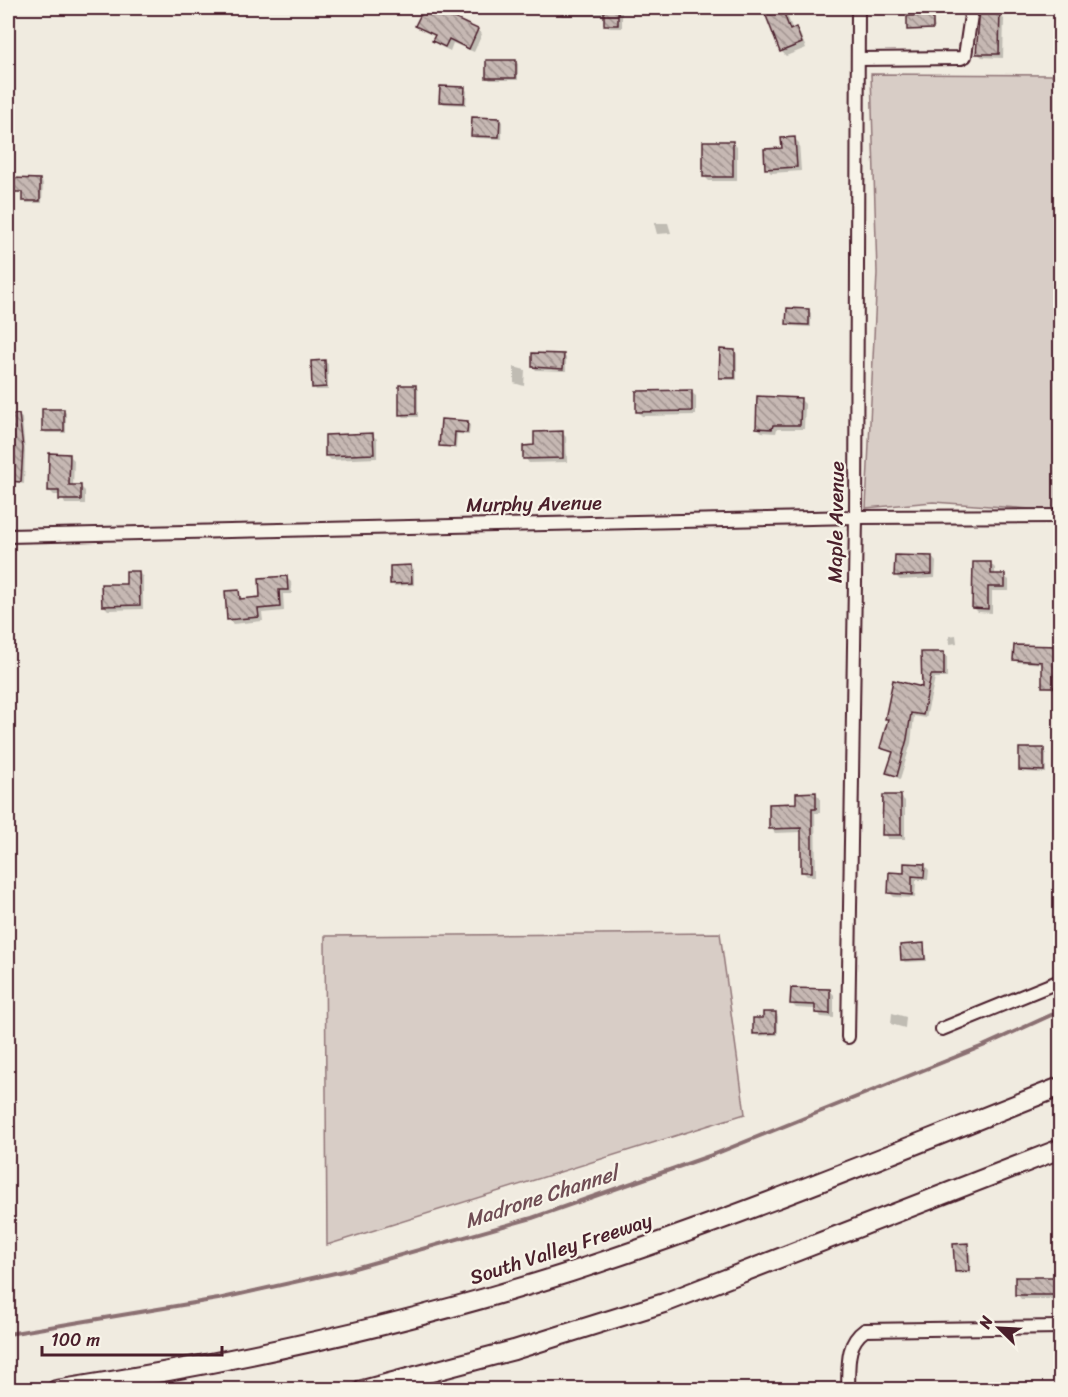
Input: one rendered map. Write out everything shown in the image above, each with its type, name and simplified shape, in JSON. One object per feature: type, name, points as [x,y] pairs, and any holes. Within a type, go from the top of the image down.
[{"type":"highway","name":"South Valley Freeway","points":[[57,1389],[274,1350],[498,1294],[718,1222],[1060,1087]]},
{"type":"highway","points":[[363,1389],[514,1350],[664,1303],[1060,1149]]},
{"type":"street","name":"Maple Avenue","points":[[848,1037],[856,517],[858,8]]},
{"type":"street","points":[[858,59],[961,58],[965,56],[968,46],[972,8]]},
{"type":"street","name":"Murphy Avenue","points":[[8,536],[856,517],[1060,516]]},
{"type":"street","points":[[942,1029],[1060,981]]},
{"type":"street","points":[[848,1389],[850,1347],[855,1337],[865,1330],[1060,1327]]},
{"type":"shaded area","points":[[871,74],[1060,75],[1060,511],[933,502],[866,508],[877,273]]},
{"type":"shaded area","points":[[720,933],[745,1114],[327,1245],[325,936]]},
{"type":"building","points":[[424,8],[432,8],[478,29],[469,49],[449,39],[445,47],[432,41],[435,35],[415,26]]},
{"type":"building","points":[[604,8],[618,8],[618,25],[604,25]]},
{"type":"building","points":[[763,8],[782,8],[790,30],[796,27],[802,43],[780,52]]},
{"type":"building","points":[[980,8],[1000,8],[999,54],[976,54]]},
{"type":"building","points":[[933,15],[933,29],[907,30],[907,16]]},
{"type":"building","points":[[486,60],[516,60],[516,78],[486,78]]},
{"type":"building","points":[[440,86],[465,87],[464,103],[439,102]]},
{"type":"building","points":[[472,117],[500,118],[499,137],[471,136]]},
{"type":"building","points":[[795,137],[797,167],[765,169],[764,149],[782,148],[781,138]]},
{"type":"building","points":[[703,141],[733,141],[733,177],[703,177]]},
{"type":"building","points":[[12,178],[40,179],[40,201],[22,201],[22,192],[12,192]]},
{"type":"building","points":[[787,308],[809,309],[809,325],[786,324]]},
{"type":"building","points":[[720,349],[735,350],[735,378],[719,378]]},
{"type":"building","points":[[532,353],[564,354],[563,369],[532,367]]},
{"type":"building","points":[[325,360],[326,387],[312,388],[311,361]]},
{"type":"building","points":[[399,385],[416,385],[416,414],[399,415]]},
{"type":"building","points":[[692,390],[692,411],[636,412],[636,391]]},
{"type":"building","points":[[757,396],[801,398],[800,425],[773,425],[772,429],[756,428]]},
{"type":"building","points":[[42,409],[64,409],[64,431],[42,431]]},
{"type":"building","points":[[19,414],[23,448],[21,482],[9,481],[11,437],[8,437],[8,415]]},
{"type":"building","points":[[441,419],[468,421],[467,433],[455,432],[454,447],[439,446]]},
{"type":"building","points":[[563,431],[563,458],[523,459],[523,446],[534,445],[534,432]]},
{"type":"building","points":[[373,433],[374,454],[325,456],[325,435]]},
{"type":"building","points":[[49,453],[70,454],[69,485],[81,485],[81,500],[59,500],[59,491],[48,491]]},
{"type":"building","points":[[895,555],[932,556],[932,574],[894,576]]},
{"type":"building","points":[[973,562],[991,562],[991,574],[1005,574],[1005,587],[988,587],[988,609],[972,608]]},
{"type":"building","points":[[411,565],[412,583],[390,584],[390,566]]},
{"type":"building","points":[[126,571],[139,571],[140,605],[102,606],[101,584],[126,584]]},
{"type":"building","points":[[287,576],[288,590],[279,590],[280,607],[258,609],[259,617],[227,620],[225,591],[239,590],[240,599],[260,597],[259,578]]},
{"type":"building","points":[[1014,645],[1060,646],[1060,687],[1042,687],[1042,662],[1013,660]]},
{"type":"building","points":[[921,652],[944,652],[944,675],[931,675],[923,715],[911,713],[897,776],[886,773],[893,752],[880,748],[888,719],[885,719],[893,680],[922,687]]},
{"type":"building","points":[[1019,748],[1044,748],[1044,771],[1019,770]]},
{"type":"building","points":[[816,792],[816,809],[812,809],[812,872],[801,872],[801,828],[769,829],[769,804],[796,803],[796,793]]},
{"type":"building","points":[[883,795],[901,795],[901,835],[882,835]]},
{"type":"building","points":[[904,863],[925,864],[924,877],[912,876],[912,895],[888,893],[889,872],[904,873]]},
{"type":"building","points":[[924,943],[925,959],[901,960],[900,945]]},
{"type":"building","points":[[791,988],[830,989],[830,1014],[815,1013],[815,1005],[790,1004]]},
{"type":"building","points":[[763,1012],[776,1012],[776,1033],[753,1034],[753,1018],[763,1018]]},
{"type":"building","points":[[968,1243],[969,1271],[955,1272],[953,1244]]},
{"type":"building","points":[[1015,1277],[1059,1277],[1059,1295],[1015,1295]]},
{"type":"waterway","name":"Madrone Channel","points":[[8,1334],[218,1299],[344,1271],[532,1218],[715,1154],[983,1046],[1060,1011]]}]
